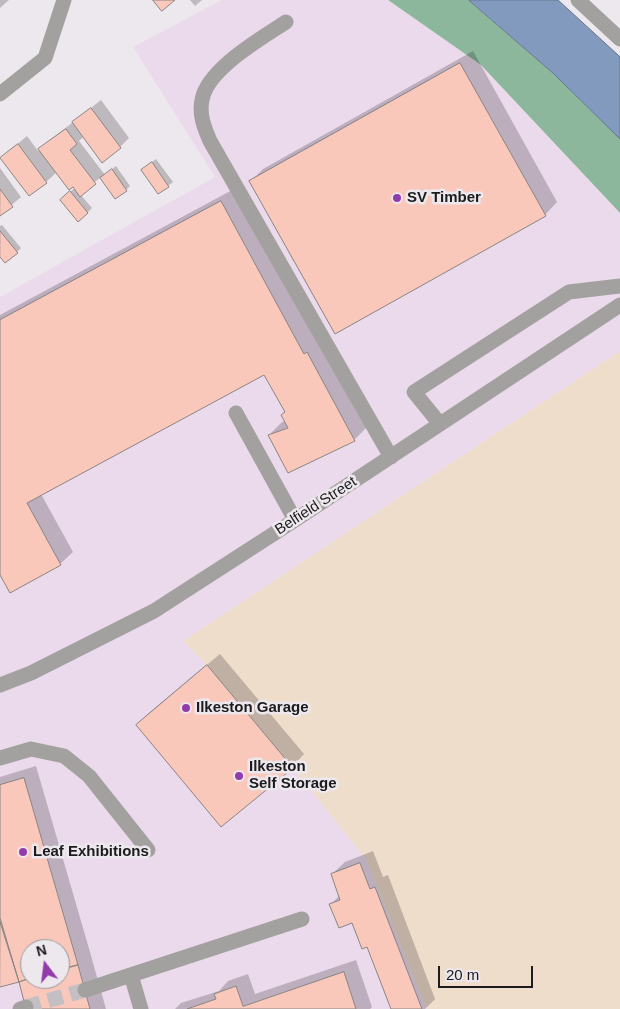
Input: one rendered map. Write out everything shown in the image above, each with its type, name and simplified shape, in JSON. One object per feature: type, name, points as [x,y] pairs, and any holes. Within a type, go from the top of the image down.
[{"type":"street","points":[[0,94],[45,58],[64,0]]},
{"type":"street","points":[[578,0],[620,39]]},
{"type":"street","points":[[286,22],[241,52],[211,81],[202,97],[202,121],[210,141],[391,456]]},
{"type":"street","points":[[440,424],[414,392],[569,292],[620,286]]},
{"type":"street","name":"Belfield Street","points":[[0,685],[31,673],[154,611],[296,520],[620,305]]},
{"type":"street","points":[[236,413],[296,520]]},
{"type":"street","points":[[0,758],[31,749],[64,756],[89,776],[148,850]]},
{"type":"street","points":[[85,990],[302,919]]},
{"type":"street","points":[[131,975],[141,1009]]},
{"type":"shaded area","points":[[222,0],[388,0],[481,65],[620,213],[620,351],[183,641],[207,665],[366,859],[427,1009],[0,1009],[0,297],[215,177],[133,47]]},
{"type":"shaded area","points":[[620,351],[620,1009],[427,1009],[366,859],[207,665],[183,641]]},
{"type":"green space","points":[[388,0],[469,0],[554,74],[620,139],[620,213],[481,65]]},
{"type":"water","points":[[469,0],[558,0],[618,55],[620,57],[620,139],[554,74]]},
{"type":"building","points":[[153,0],[175,0],[162,11]]},
{"type":"building","name":"SV Timber","points":[[460,63],[546,216],[335,334],[249,181]]},
{"type":"building","points":[[91,108],[121,148],[102,163],[72,122]]},
{"type":"building","points":[[66,129],[77,144],[70,150],[96,184],[80,197],[73,187],[69,190],[38,149]]},
{"type":"building","points":[[18,144],[47,183],[29,196],[0,158]]},
{"type":"building","points":[[152,162],[169,187],[158,194],[141,170]]},
{"type":"building","points":[[112,169],[127,191],[115,199],[100,178]]},
{"type":"building","points":[[0,189],[13,207],[0,216]]},
{"type":"building","points":[[70,191],[88,213],[78,222],[60,200]]},
{"type":"building","points":[[221,201],[304,354],[307,352],[355,441],[288,473],[268,435],[288,428],[281,415],[285,412],[264,375],[27,503],[61,565],[10,593],[0,575],[0,320]]},
{"type":"building","points":[[0,231],[18,253],[5,263],[0,257]]},
{"type":"building","points":[[207,665],[293,768],[221,827],[136,725]]},
{"type":"building","name":"Leaf Exhibitions","points":[[24,778],[78,965],[70,967],[70,939],[20,939],[19,982],[0,918],[0,785]]},
{"type":"building","points":[[360,863],[370,889],[375,887],[422,1009],[391,1009],[367,947],[362,949],[352,923],[339,928],[329,904],[340,900],[331,874]]},
{"type":"building","points":[[0,922],[19,982],[0,987]]},
{"type":"building","points":[[78,965],[90,1009],[26,1009],[21,989],[70,989],[70,967]]},
{"type":"building","points":[[344,972],[356,1009],[187,1009],[216,999],[214,994],[236,986],[243,1006]]},
{"type":"tunnel","points":[[26,1007],[85,990]]},
{"type":"place","name":"SV Timber","points":[[397,198]]},
{"type":"place","name":"Ilkeston Garage","points":[[186,708]]},
{"type":"place","name":"Ilkeston Self Storage","points":[[239,776]]},
{"type":"place","name":"Leaf Exhibitions","points":[[23,852]]}]
